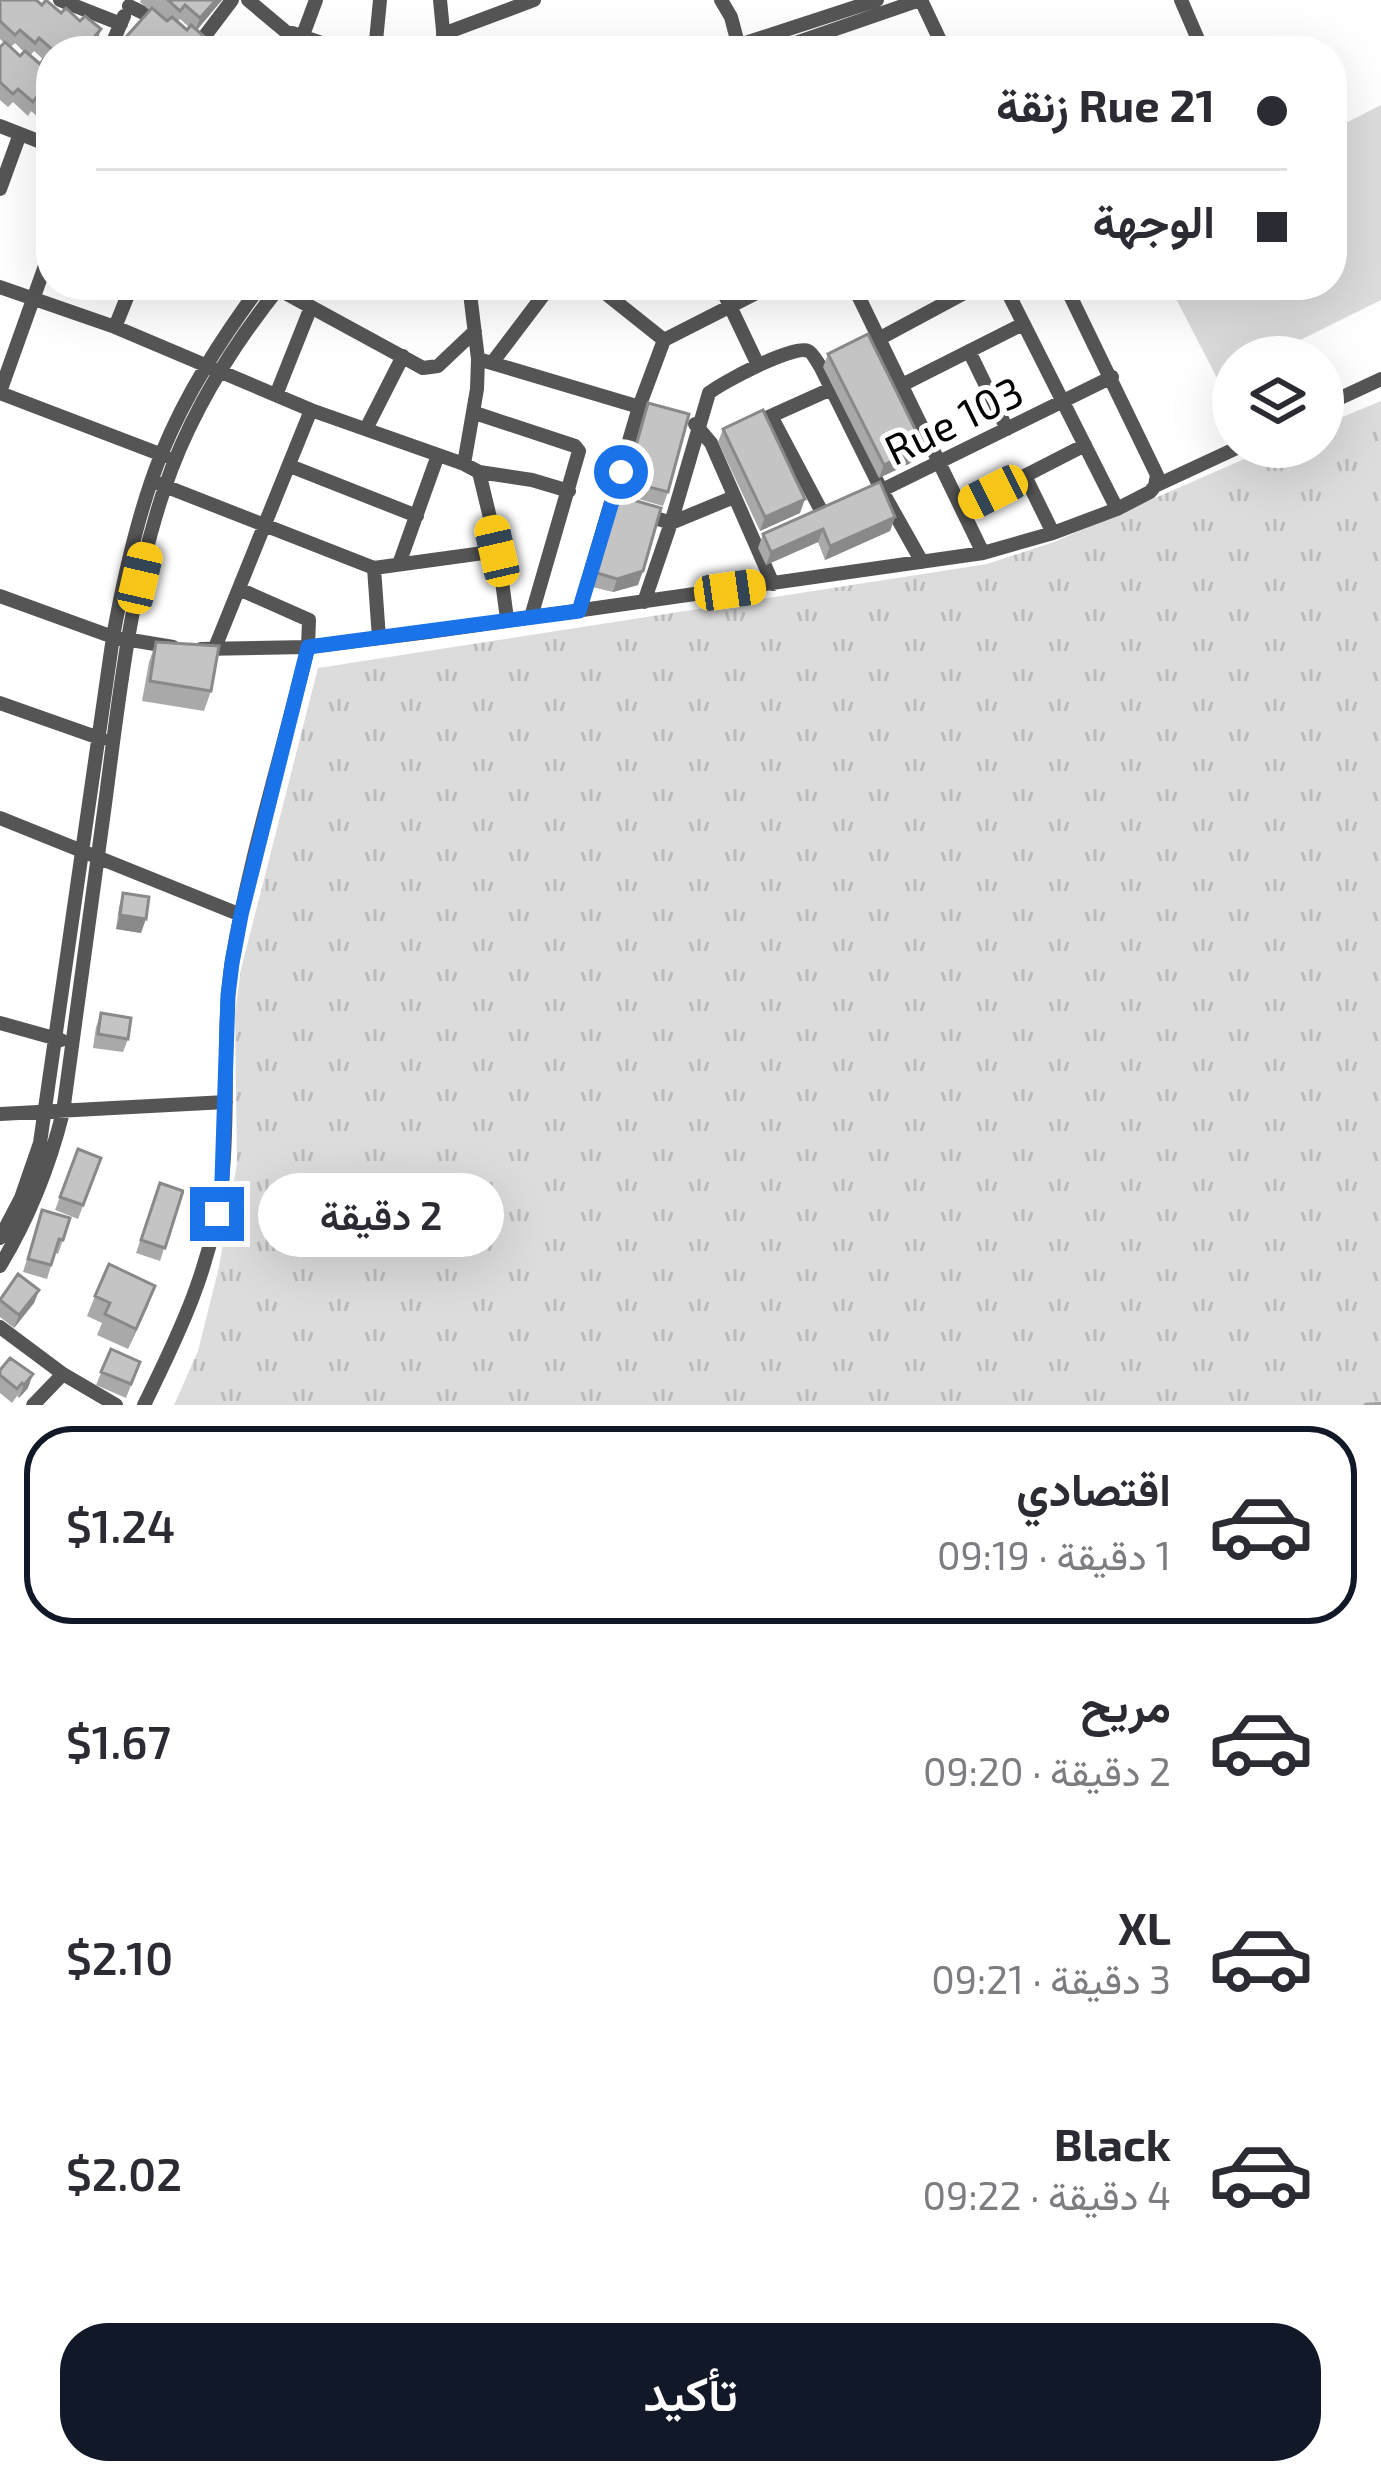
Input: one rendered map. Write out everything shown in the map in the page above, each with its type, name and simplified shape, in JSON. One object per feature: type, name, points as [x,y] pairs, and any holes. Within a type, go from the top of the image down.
[{"type":"street","points":[[60,0],[121,24]]},
{"type":"street","points":[[213,36],[232,0]]},
{"type":"street","points":[[250,0],[291,36]]},
{"type":"street","points":[[286,32],[303,35],[316,0]]},
{"type":"street","points":[[376,36],[380,0]]},
{"type":"street","points":[[440,0],[443,34],[534,0]]},
{"type":"street","points":[[721,0],[737,36]]},
{"type":"street","points":[[774,36],[877,0]]},
{"type":"street","points":[[816,36],[920,0],[938,36]]},
{"type":"street","points":[[1181,0],[1197,36]]},
{"type":"street","points":[[116,36],[130,3],[190,36]]},
{"type":"street","points":[[0,126],[36,140]]},
{"type":"street","points":[[0,189],[20,134]]},
{"type":"street","points":[[0,287],[115,327],[311,410],[479,472],[569,491]]},
{"type":"street","points":[[36,288],[0,393],[168,458]]},
{"type":"street","points":[[115,327],[126,300]]},
{"type":"street","points":[[0,1238],[45,1178],[63,1112],[90,856],[130,558],[168,458],[228,328],[249,300]]},
{"type":"street","points":[[213,369],[269,300]]},
{"type":"street","points":[[300,300],[423,368],[435,368],[475,331]]},
{"type":"street","points":[[464,464],[485,361],[471,300]]},
{"type":"street","points":[[485,361],[538,300]]},
{"type":"street","points":[[614,300],[664,340]]},
{"type":"street","points":[[727,300],[758,365]]},
{"type":"street","points":[[579,611],[664,340],[740,300]]},
{"type":"street","points":[[861,300],[983,553]]},
{"type":"street","points":[[860,348],[951,300]]},
{"type":"street","points":[[1012,300],[1118,509]]},
{"type":"street","points":[[1073,300],[1154,467],[1155,486]]},
{"type":"street","points":[[276,395],[311,307]]},
{"type":"street","points":[[902,385],[1023,323]]},
{"type":"street","points":[[644,602],[705,399],[712,389],[758,365],[801,350],[812,353],[820,366],[922,562]]},
{"type":"street","points":[[969,351],[1007,429]]},
{"type":"street","points":[[366,429],[403,356]]},
{"type":"street","points":[[820,366],[840,357]]},
{"type":"street","points":[[485,361],[698,425],[711,443],[773,584]]},
{"type":"street","name":"Rue 103","points":[[863,499],[1112,377]]},
{"type":"street","points":[[1344,396],[1381,379]]},
{"type":"street","points":[[711,443],[831,389]]},
{"type":"street","points":[[214,650],[311,410]]},
{"type":"street","points":[[475,413],[575,446],[579,454],[531,617]]},
{"type":"street","points":[[771,416],[824,516]]},
{"type":"street","points":[[962,508],[1085,446]]},
{"type":"street","points":[[399,564],[439,455]]},
{"type":"street","points":[[0,596],[120,638],[188,649],[308,647],[983,553],[1118,509],[1212,460]]},
{"type":"street","points":[[290,466],[417,516]]},
{"type":"street","points":[[479,472],[507,620]]},
{"type":"street","points":[[1025,476],[1053,533]]},
{"type":"street","points":[[159,484],[374,568],[497,551]]},
{"type":"street","points":[[612,504],[671,523],[734,497]]},
{"type":"street","points":[[806,523],[843,508]]},
{"type":"street","points":[[755,544],[772,537]]},
{"type":"street","points":[[374,568],[380,638]]},
{"type":"street","points":[[144,1405],[172,1352],[211,1248],[222,1180],[228,995],[241,915],[308,647],[309,620],[239,589]]},
{"type":"street","points":[[0,703],[106,741]]},
{"type":"street","points":[[0,818],[241,915]]},
{"type":"street","points":[[0,1266],[27,1201],[40,1142],[90,856]]},
{"type":"street","points":[[0,1023],[72,1042]]},
{"type":"street","points":[[0,1114],[226,1102]]},
{"type":"street","points":[[0,1328],[62,1374],[116,1405]]},
{"type":"street","points":[[33,1405],[62,1374]]},
{"type":"green space","points":[[1381,105],[1381,300],[1308,336],[1212,336],[1212,368],[1177,300],[1347,300],[1347,122]]},
{"type":"green space","points":[[1381,401],[1381,1405],[174,1405],[198,1351],[237,1163],[235,1014],[241,969],[318,668],[987,564],[1054,542],[1224,468],[1344,468],[1344,416]]},
{"type":"building","points":[[0,0],[36,0],[42,5],[46,0],[61,13],[66,8],[80,21],[85,16],[101,29],[95,36],[36,36],[35,43],[20,30],[15,35],[0,21]]},
{"type":"building","points":[[168,0],[216,0],[200,18],[185,5],[180,11]]},
{"type":"building","points":[[152,8],[167,21],[172,17],[204,36],[127,36]]},
{"type":"building","points":[[5,42],[20,56],[25,51],[36,61],[33,102],[0,82],[0,47]]},
{"type":"building","points":[[868,334],[923,445],[884,465],[828,354]]},
{"type":"building","points":[[648,403],[689,414],[668,492],[626,481]]},
{"type":"building","points":[[763,410],[805,499],[765,517],[723,429]]},
{"type":"building","points":[[880,482],[895,517],[830,546],[823,529],[771,552],[763,534]]},
{"type":"building","points":[[619,496],[661,508],[643,571],[617,579],[597,573]]},
{"type":"building","points":[[156,642],[219,646],[211,691],[150,681]]},
{"type":"building","points":[[123,893],[149,897],[146,919],[120,915]]},
{"type":"building","points":[[101,1013],[131,1018],[128,1039],[98,1034]]},
{"type":"building","points":[[78,1149],[101,1158],[83,1205],[60,1197]]},
{"type":"building","points":[[160,1183],[183,1191],[165,1248],[141,1240]]},
{"type":"building","points":[[42,1210],[70,1218],[51,1265],[28,1259]]},
{"type":"building","points":[[109,1264],[155,1286],[136,1329],[105,1314],[110,1303],[95,1296]]},
{"type":"building","points":[[18,1274],[39,1290],[19,1315],[0,1300]]},
{"type":"building","points":[[111,1349],[140,1362],[131,1384],[101,1372]]},
{"type":"building","points":[[10,1358],[33,1374],[17,1389],[0,1375]]},
{"type":"waterway","points":[[1366,1405],[1381,1404]]},
{"type":"route","points":[[217,1214],[232,963],[308,647],[579,611],[621,472]]}]
